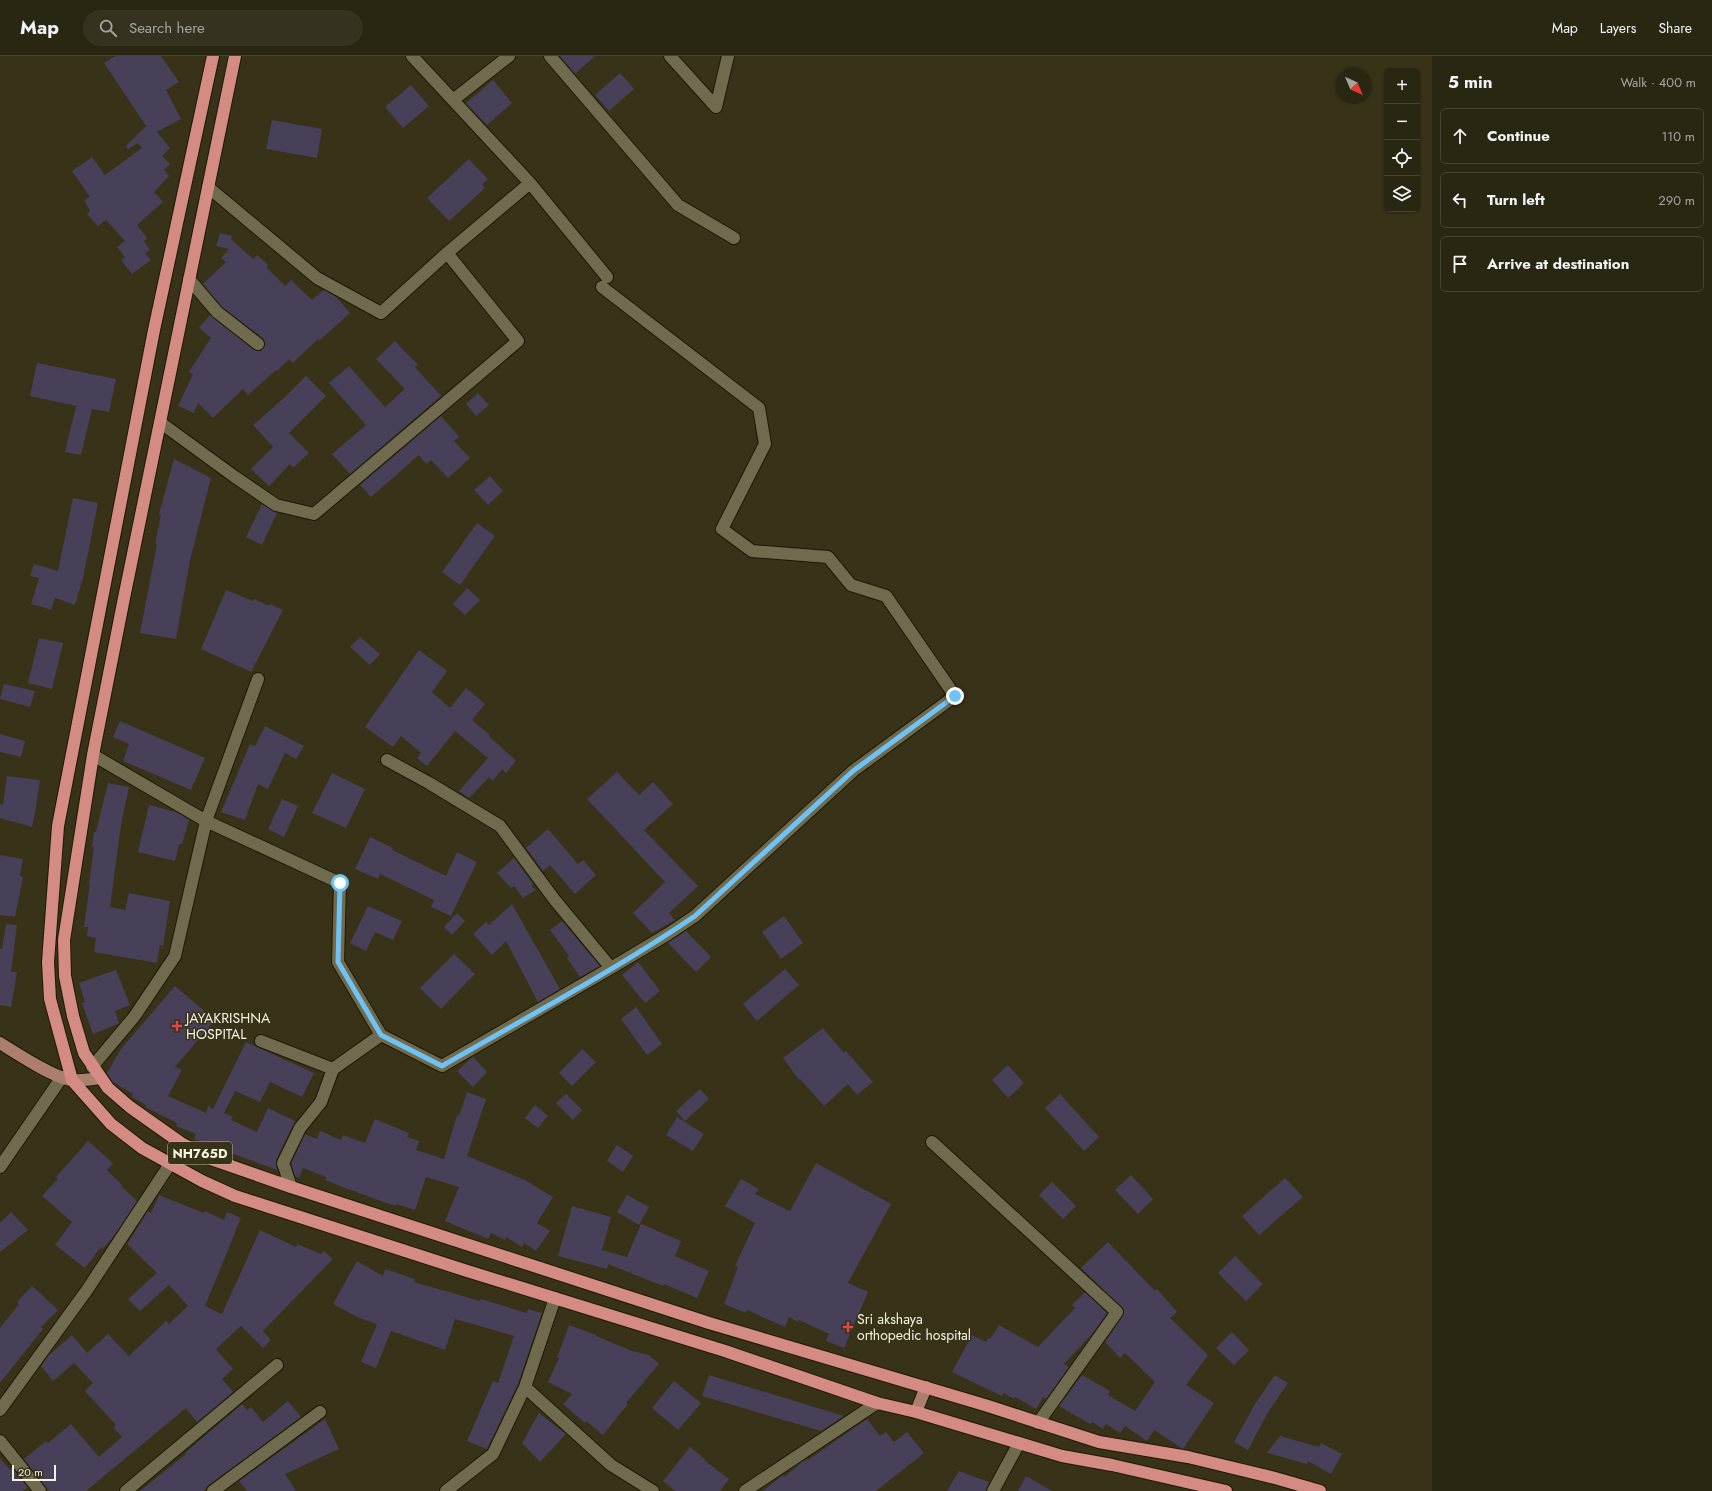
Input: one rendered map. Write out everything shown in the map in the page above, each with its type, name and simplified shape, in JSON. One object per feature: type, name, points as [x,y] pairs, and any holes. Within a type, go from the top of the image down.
[{"type":"highway","name":"NH765D","points":[[213,56],[154,330],[58,826],[48,962],[50,999],[67,1079],[111,1124],[142,1148],[202,1181],[235,1196],[725,1351],[877,1402],[916,1412],[1062,1456],[1112,1465],[1226,1491]]},
{"type":"highway","name":"NH765D","points":[[235,56],[93,754],[64,940],[65,976],[73,1016],[84,1053],[92,1067],[108,1088],[130,1107],[181,1143],[211,1159],[291,1187],[716,1325],[926,1387],[1099,1442],[1188,1457],[1275,1478],[1320,1491]]},
{"type":"highway","points":[[178,221],[200,225]]},
{"type":"main road","points":[[0,1043],[38,1067],[67,1079],[101,1078]]},
{"type":"main road","points":[[916,1412],[926,1387]]},
{"type":"street","points":[[93,754],[206,821],[340,883],[338,962],[381,1035],[442,1066],[611,968],[695,916],[853,771],[955,696],[886,596],[851,585],[828,557],[752,551],[722,529],[765,444],[759,408],[605,282],[530,183],[412,56]]},
{"type":"street","points":[[453,100],[509,56]]},
{"type":"street","points":[[550,56],[678,205],[734,238]]},
{"type":"street","points":[[670,56],[716,107],[728,56]]},
{"type":"street","points":[[208,187],[317,278],[381,313],[447,253],[530,183]]},
{"type":"street","points":[[161,423],[276,505],[314,514],[518,341],[447,253]]},
{"type":"street","points":[[189,279],[217,312],[258,344]]},
{"type":"street","points":[[92,1067],[134,1017],[175,956],[206,821],[258,679]]},
{"type":"street","points":[[387,760],[429,783],[500,826],[554,898],[611,968]]},
{"type":"street","points":[[291,1187],[283,1163],[300,1128],[321,1102],[333,1069],[381,1035]]},
{"type":"street","points":[[261,1041],[333,1069]]},
{"type":"street","points":[[0,1167],[67,1079]]},
{"type":"street","points":[[932,1142],[1117,1312],[1038,1423]]},
{"type":"street","points":[[0,1410],[87,1290],[170,1164]]},
{"type":"street","points":[[446,1491],[493,1454],[526,1387],[555,1298]]},
{"type":"street","points":[[126,1491],[277,1365]]},
{"type":"street","points":[[526,1387],[611,1465],[652,1491]]},
{"type":"street","points":[[746,1491],[877,1402]]},
{"type":"street","points":[[213,1491],[320,1412]]},
{"type":"street","points":[[0,1441],[40,1491]]},
{"type":"street","points":[[993,1491],[1020,1443]]},
{"type":"building","points":[[115,56],[161,56],[179,82],[166,90],[181,119],[157,132],[170,148],[162,156],[170,164],[164,170],[169,176],[154,192],[163,202],[137,225],[147,238],[144,241],[150,250],[145,253],[151,260],[132,274],[121,260],[125,257],[117,247],[125,241],[106,220],[98,226],[87,214],[90,211],[84,200],[90,197],[72,171],[92,157],[105,175],[142,148],[138,143],[128,149],[126,146],[146,126],[104,63]]},
{"type":"building","points":[[560,56],[595,56],[575,74]]},
{"type":"building","points":[[620,73],[634,89],[609,111],[595,95]]},
{"type":"building","points":[[493,80],[512,103],[487,125],[466,103]]},
{"type":"building","points":[[411,85],[429,106],[403,128],[385,107]]},
{"type":"building","points":[[272,120],[322,129],[317,158],[266,149]]},
{"type":"building","points":[[469,159],[488,179],[482,184],[485,188],[449,221],[427,198]]},
{"type":"building","points":[[220,233],[232,236],[231,239],[253,259],[257,255],[268,265],[266,267],[285,286],[291,280],[312,300],[324,290],[335,296],[350,313],[319,341],[318,339],[293,363],[289,359],[248,395],[243,389],[213,418],[198,403],[194,413],[178,406],[193,374],[189,372],[211,338],[199,328],[210,315],[254,350],[261,351],[265,345],[263,338],[222,307],[203,284],[226,262],[221,258],[229,249],[216,246]]},
{"type":"building","points":[[395,341],[418,365],[415,367],[441,396],[350,474],[332,454],[366,425],[329,383],[349,366],[385,407],[405,389],[376,359]]},
{"type":"building","points":[[37,363],[116,379],[109,412],[92,409],[81,455],[65,452],[76,406],[30,396]]},
{"type":"building","points":[[306,376],[326,396],[289,433],[309,453],[293,468],[290,464],[269,486],[251,469],[273,447],[253,425],[284,398]]},
{"type":"building","points":[[478,393],[489,405],[476,416],[466,404]]},
{"type":"building","points":[[441,416],[459,437],[454,441],[470,458],[448,478],[431,460],[426,464],[419,455],[371,497],[360,485]]},
{"type":"building","points":[[174,459],[211,478],[190,560],[176,639],[140,633],[157,544],[155,544],[161,515],[159,514]]},
{"type":"building","points":[[490,476],[503,491],[488,505],[474,490]]},
{"type":"building","points":[[73,498],[98,503],[83,578],[75,605],[55,598],[51,610],[31,604],[39,578],[30,576],[34,564],[58,571]]},
{"type":"building","points":[[262,504],[277,513],[262,545],[246,537]]},
{"type":"building","points":[[477,523],[495,536],[460,585],[442,572]]},
{"type":"building","points":[[467,588],[480,600],[465,615],[453,604]]},
{"type":"building","points":[[226,590],[253,601],[254,599],[269,606],[270,604],[283,610],[251,672],[201,649]]},
{"type":"building","points":[[360,637],[380,654],[370,665],[350,647]]},
{"type":"building","points":[[39,638],[63,643],[52,689],[28,683]]},
{"type":"building","points":[[419,650],[447,671],[432,692],[450,708],[466,688],[485,704],[472,720],[490,735],[489,736],[516,761],[506,773],[502,769],[493,781],[489,777],[469,798],[459,791],[488,758],[455,731],[427,766],[417,758],[421,753],[401,736],[393,747],[365,727]]},
{"type":"building","points":[[4,684],[35,691],[30,707],[0,699]]},
{"type":"building","points":[[120,721],[205,758],[191,790],[123,761],[129,744],[113,737]]},
{"type":"building","points":[[265,726],[304,746],[296,759],[285,753],[268,789],[258,784],[245,820],[221,812],[250,744],[255,746]]},
{"type":"building","points":[[0,734],[25,741],[21,757],[0,752]]},
{"type":"building","points":[[617,772],[639,795],[653,782],[673,804],[644,830],[698,886],[669,913],[675,920],[652,933],[633,913],[665,882],[587,799]]},
{"type":"building","points":[[332,773],[365,789],[346,828],[312,813]]},
{"type":"building","points":[[7,776],[40,780],[32,827],[0,818],[0,804],[3,805]]},
{"type":"building","points":[[108,783],[129,787],[121,825],[110,907],[125,910],[129,893],[170,901],[163,946],[160,945],[157,963],[94,952],[96,938],[87,936],[88,927],[84,927],[94,847],[92,847],[94,832],[96,832]]},
{"type":"building","points":[[282,799],[298,806],[284,837],[268,829]]},
{"type":"building","points":[[149,805],[176,812],[189,820],[182,844],[179,844],[175,861],[138,852]]},
{"type":"building","points":[[548,829],[578,864],[583,860],[596,875],[575,894],[550,865],[543,871],[526,848]]},
{"type":"building","points":[[370,837],[393,848],[392,850],[446,876],[457,852],[477,862],[451,916],[431,907],[434,900],[380,874],[378,879],[355,869]]},
{"type":"building","points":[[0,855],[23,859],[20,876],[23,877],[15,917],[0,915]]},
{"type":"building","points":[[514,858],[533,884],[531,886],[536,890],[523,898],[514,886],[511,888],[497,873]]},
{"type":"building","points":[[512,904],[560,989],[538,1002],[506,941],[492,955],[473,934],[486,922],[489,925]]},
{"type":"building","points":[[368,906],[402,921],[393,940],[375,932],[366,951],[350,943]]},
{"type":"building","points":[[457,913],[465,921],[452,935],[444,927]]},
{"type":"building","points":[[784,916],[803,943],[781,959],[762,932]]},
{"type":"building","points":[[562,921],[600,966],[580,977],[567,958],[569,956],[550,930]]},
{"type":"building","points":[[6,924],[17,925],[11,972],[17,972],[11,1007],[0,1005],[0,948],[2,949]]},
{"type":"building","points":[[686,931],[711,957],[696,972],[668,943]]},
{"type":"building","points":[[454,954],[475,974],[441,1009],[420,988]]},
{"type":"building","points":[[638,962],[660,991],[645,1003],[622,975]]},
{"type":"building","points":[[785,969],[799,985],[757,1021],[743,1004]]},
{"type":"building","points":[[116,970],[130,1005],[115,1011],[118,1024],[93,1034],[82,1003],[85,1002],[79,983]]},
{"type":"building","points":[[175,986],[215,1020],[175,1067],[182,1070],[168,1096],[206,1113],[208,1106],[213,1109],[246,1042],[314,1073],[302,1097],[270,1082],[260,1102],[235,1091],[224,1113],[233,1117],[231,1120],[257,1132],[268,1108],[295,1121],[276,1160],[277,1170],[194,1139],[196,1134],[176,1126],[177,1123],[145,1107],[146,1105],[132,1097],[133,1094],[113,1082],[107,1073],[121,1049]]},
{"type":"building","points":[[636,1007],[662,1044],[647,1055],[621,1019]]},
{"type":"building","points":[[823,1028],[844,1053],[846,1051],[873,1082],[857,1095],[848,1084],[824,1106],[800,1079],[799,1080],[783,1058]]},
{"type":"building","points":[[582,1049],[596,1062],[572,1086],[559,1073]]},
{"type":"building","points":[[473,1057],[487,1072],[473,1087],[457,1071]]},
{"type":"building","points":[[1008,1065],[1024,1083],[1008,1098],[992,1080]]},
{"type":"building","points":[[700,1089],[709,1099],[685,1121],[676,1111]]},
{"type":"building","points":[[467,1092],[486,1099],[467,1156],[525,1180],[553,1197],[537,1223],[550,1231],[536,1251],[524,1243],[522,1247],[506,1237],[505,1240],[491,1233],[488,1239],[445,1221],[459,1187],[426,1177],[415,1210],[396,1204],[395,1206],[345,1188],[325,1180],[326,1177],[303,1168],[299,1178],[295,1176],[291,1164],[305,1134],[317,1139],[320,1131],[341,1140],[343,1135],[365,1143],[375,1119],[409,1133],[407,1137],[419,1141],[416,1150],[444,1159],[457,1115],[459,1116]]},
{"type":"building","points":[[566,1094],[582,1110],[573,1120],[556,1103]]},
{"type":"building","points":[[1060,1094],[1099,1137],[1084,1151],[1045,1108]]},
{"type":"building","points":[[535,1105],[548,1116],[538,1128],[525,1118]]},
{"type":"building","points":[[677,1117],[704,1134],[693,1151],[666,1135]]},
{"type":"building","points":[[88,1141],[113,1163],[107,1170],[137,1201],[116,1233],[103,1249],[101,1247],[85,1268],[55,1245],[72,1222],[42,1196],[58,1179],[56,1177]]},
{"type":"building","points":[[617,1145],[633,1156],[623,1172],[607,1161]]},
{"type":"building","points":[[816,1163],[891,1204],[848,1283],[868,1292],[844,1348],[826,1341],[829,1334],[799,1320],[798,1322],[789,1317],[785,1327],[747,1310],[746,1313],[724,1304],[738,1267],[735,1266],[755,1223],[725,1206],[741,1179],[759,1189],[755,1194],[790,1211]]},
{"type":"building","points":[[1131,1175],[1153,1199],[1138,1214],[1115,1190]]},
{"type":"building","points":[[1285,1178],[1303,1197],[1259,1235],[1242,1216]]},
{"type":"building","points":[[1052,1182],[1076,1206],[1063,1219],[1039,1195]]},
{"type":"building","points":[[159,1195],[204,1213],[205,1211],[224,1220],[227,1212],[241,1218],[205,1306],[222,1314],[260,1230],[296,1247],[297,1244],[321,1254],[324,1251],[333,1259],[263,1331],[271,1340],[263,1348],[241,1326],[216,1349],[233,1369],[222,1379],[233,1392],[197,1422],[186,1408],[86,1491],[49,1491],[24,1459],[46,1441],[48,1443],[71,1424],[99,1457],[122,1437],[113,1427],[116,1425],[85,1391],[93,1383],[74,1363],[53,1381],[41,1366],[49,1355],[72,1335],[87,1353],[108,1334],[129,1356],[166,1321],[169,1324],[188,1306],[169,1285],[140,1311],[128,1299],[157,1273],[127,1244],[148,1211],[151,1213]]},
{"type":"building","points":[[627,1195],[649,1207],[639,1225],[617,1212]]},
{"type":"building","points":[[572,1206],[611,1217],[602,1250],[627,1257],[641,1224],[681,1241],[675,1256],[709,1271],[697,1298],[664,1284],[663,1286],[608,1264],[607,1269],[558,1256]]},
{"type":"building","points":[[11,1212],[28,1230],[0,1252],[0,1223]]},
{"type":"building","points":[[1108,1242],[1155,1291],[1157,1289],[1177,1312],[1170,1318],[1208,1355],[1186,1385],[1214,1403],[1183,1449],[1154,1430],[1147,1441],[1125,1426],[1120,1433],[1106,1424],[1103,1429],[1092,1422],[1090,1424],[1059,1406],[1082,1375],[1110,1391],[1108,1395],[1135,1411],[1155,1382],[1125,1353],[1120,1358],[1105,1342],[1123,1316],[1124,1310],[1081,1268]]},
{"type":"building","points":[[1235,1256],[1263,1284],[1246,1301],[1218,1273]]},
{"type":"building","points":[[357,1261],[383,1276],[385,1269],[415,1279],[414,1282],[480,1301],[481,1299],[527,1313],[528,1309],[542,1313],[518,1384],[487,1449],[467,1441],[493,1381],[498,1383],[514,1336],[455,1319],[445,1350],[391,1331],[376,1368],[361,1362],[377,1324],[359,1318],[333,1304]]},
{"type":"building","points":[[32,1286],[58,1310],[41,1327],[43,1329],[0,1383],[0,1328],[19,1304],[17,1302]]},
{"type":"building","points":[[1085,1292],[1107,1313],[1092,1334],[1064,1364],[1069,1367],[1046,1399],[1043,1397],[1036,1409],[1015,1397],[1014,1399],[1004,1393],[1002,1396],[952,1372],[972,1335],[986,1342],[988,1338],[990,1339],[999,1325],[1038,1347],[1075,1308],[1072,1305]]},
{"type":"building","points":[[569,1325],[632,1351],[649,1355],[659,1364],[626,1403],[628,1404],[603,1435],[586,1421],[585,1423],[563,1404],[572,1394],[548,1382],[559,1358],[557,1358]]},
{"type":"building","points":[[1232,1332],[1249,1350],[1234,1365],[1216,1348]]},
{"type":"building","points":[[709,1375],[844,1416],[821,1431],[702,1396]]},
{"type":"building","points":[[1275,1375],[1288,1383],[1267,1414],[1248,1450],[1234,1442],[1255,1404]]},
{"type":"building","points":[[674,1381],[701,1403],[678,1430],[652,1408]]},
{"type":"building","points":[[288,1401],[301,1417],[209,1485],[204,1491],[140,1491],[186,1454],[185,1453],[242,1404],[247,1410],[251,1407],[263,1422]]},
{"type":"building","points":[[539,1413],[566,1434],[540,1462],[522,1443]]},
{"type":"building","points":[[325,1419],[339,1449],[285,1474],[296,1491],[247,1491],[239,1481]]},
{"type":"building","points":[[867,1419],[880,1436],[886,1432],[894,1442],[907,1432],[924,1453],[876,1491],[763,1491],[783,1475],[784,1477],[802,1462],[807,1459],[808,1460]]},
{"type":"building","points":[[1280,1436],[1319,1447],[1321,1443],[1342,1454],[1331,1474],[1308,1461],[1307,1464],[1267,1453]]},
{"type":"building","points":[[690,1447],[729,1479],[720,1491],[675,1491],[663,1481]]},
{"type":"building","points":[[0,1458],[10,1470],[12,1468],[28,1487],[23,1491],[0,1491]]},
{"type":"building","points":[[959,1471],[989,1482],[986,1491],[947,1491]]},
{"type":"building","points":[[1026,1476],[1052,1491],[1018,1491]]},
{"type":"place","name":"JAYAKRISHNA HOSPITAL","points":[[177,1026]]},
{"type":"place","name":"Sri akshaya orthopedic hospital","points":[[848,1327]]},
{"type":"route","points":[[340,883],[338,962],[381,1035],[442,1066],[611,968],[695,916],[853,771],[955,696]]}]
